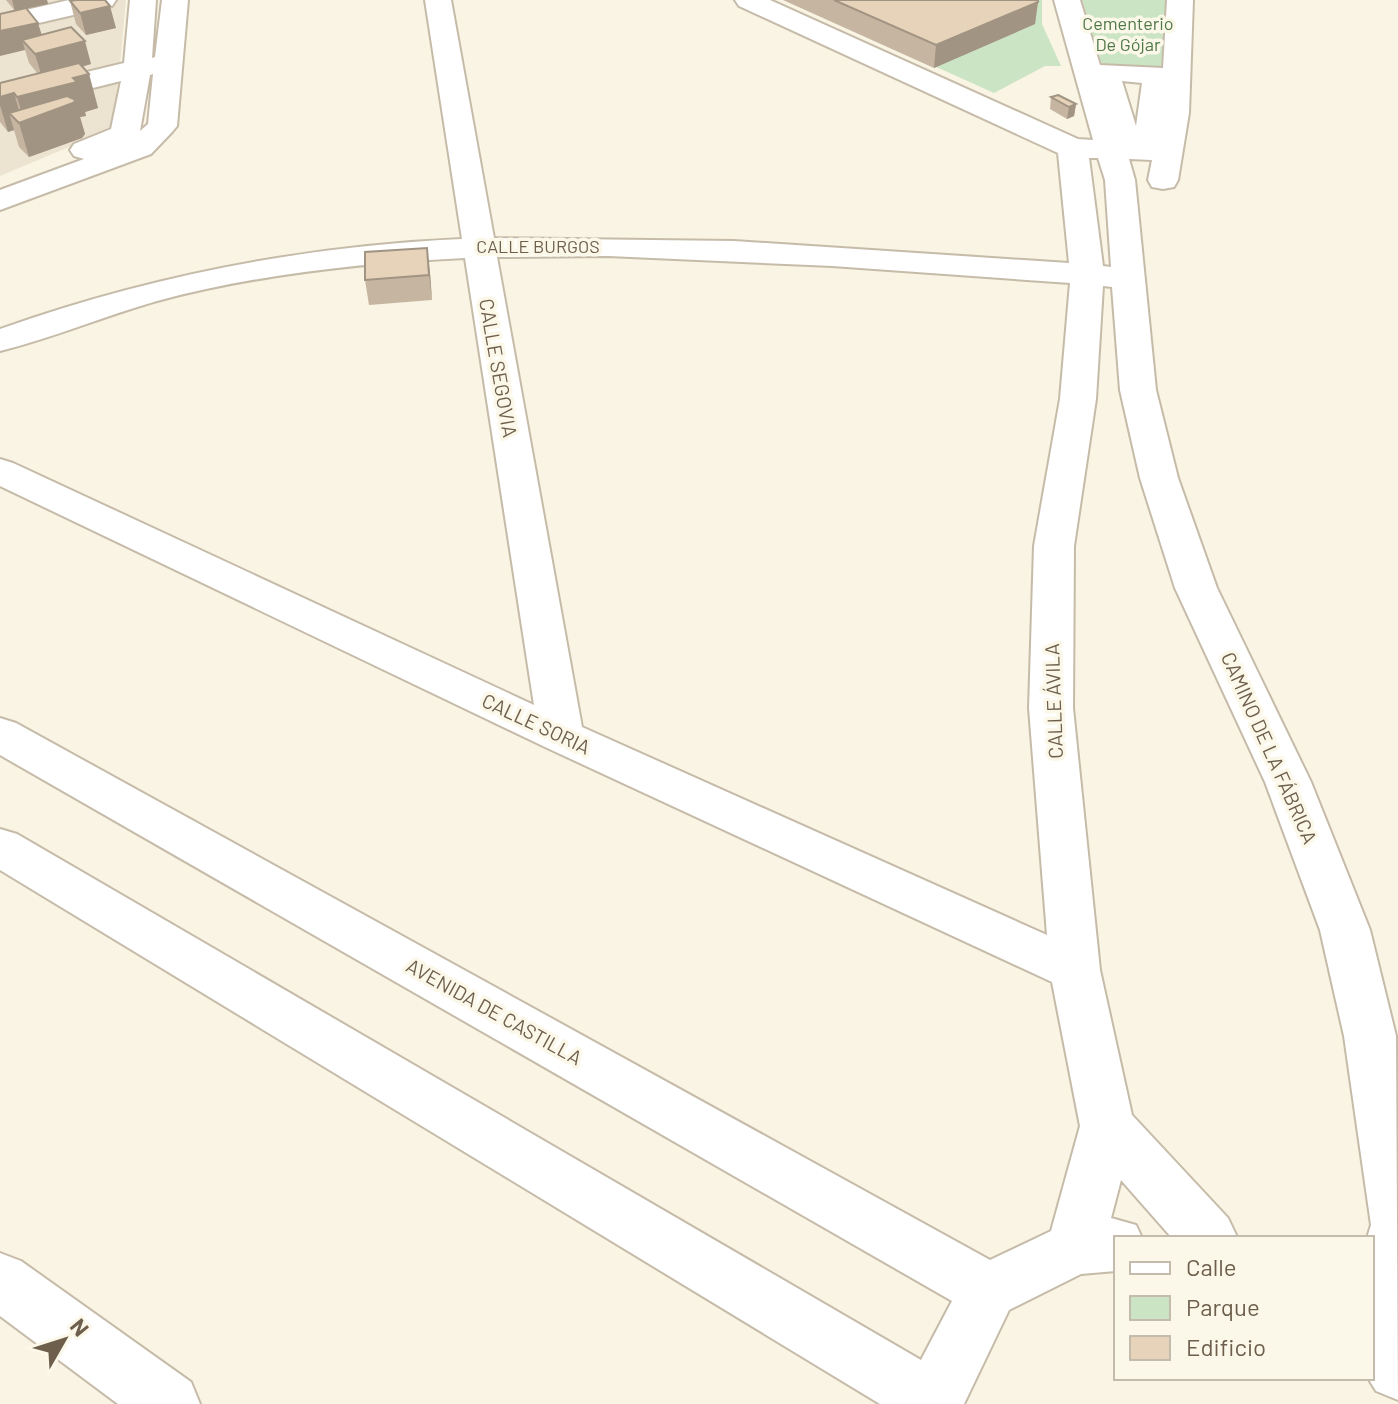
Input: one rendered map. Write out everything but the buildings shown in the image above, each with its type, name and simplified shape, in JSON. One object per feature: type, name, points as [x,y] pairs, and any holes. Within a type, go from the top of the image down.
[{"type":"street","points":[[0,24],[103,0]]},
{"type":"street","points":[[0,184],[125,134],[137,68],[143,0]]},
{"type":"street","points":[[0,201],[140,148],[162,126],[175,0]]},
{"type":"street","name":"CALLE SEGOVIA","points":[[438,0],[561,736]]},
{"type":"street","points":[[748,0],[1073,148],[1163,182],[1170,152],[1180,0]]},
{"type":"street","name":"CAMINO DE LA FÁBRICA","points":[[1067,0],[1115,165],[1107,276]]},
{"type":"street","points":[[0,102],[137,68],[168,65]]},
{"type":"street","name":"CAMINO DE LA FÁBRICA","points":[[1073,148],[1159,478],[1196,588],[1288,782],[1345,930],[1370,1036],[1398,1225],[1381,1343]]},
{"type":"street","name":"CALLE BURGOS","points":[[0,341],[91,307],[233,273],[401,251],[478,246],[647,247],[860,256],[1107,276]]},
{"type":"street","name":"CALLE ÁVILA","points":[[1096,1246],[1107,1126],[1075,970],[1051,708],[1054,546],[1078,399],[1107,276]]},
{"type":"street","name":"CALLE SORIA","points":[[0,471],[561,736],[1075,970]]},
{"type":"street","name":"AVENIDA DE CASTILLA","points":[[0,734],[988,1290]]},
{"type":"street","points":[[0,847],[932,1402],[988,1290],[1096,1246]]},
{"type":"street","points":[[1107,1126],[1207,1236]]},
{"type":"street","points":[[0,1281],[169,1404]]},
{"type":"shaded area","points":[[0,0],[126,0],[114,128],[0,176]]},
{"type":"green space","points":[[788,0],[1042,0],[1042,24],[1061,66],[1045,66],[994,93]]},
{"type":"green space","name":"Cementerio De Gójar","points":[[1082,0],[1166,0],[1161,73],[1103,68]]}]
